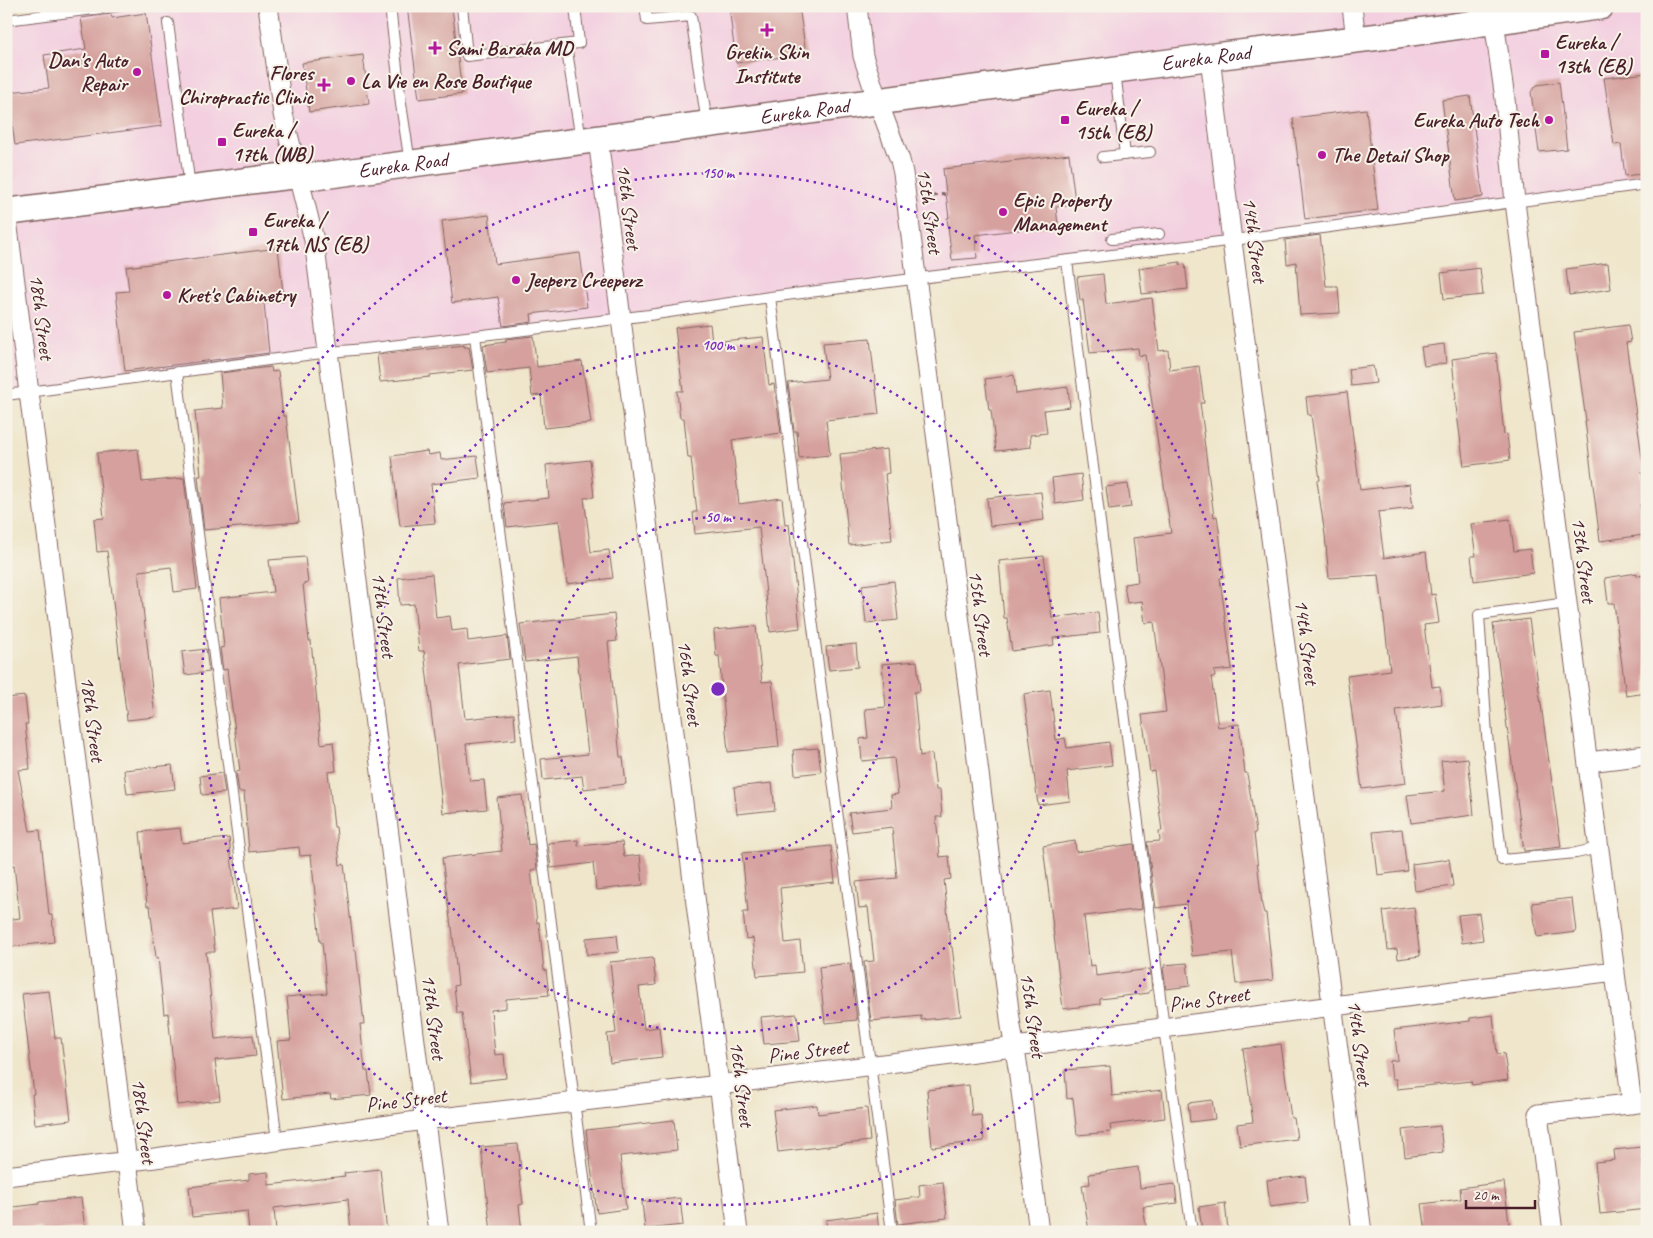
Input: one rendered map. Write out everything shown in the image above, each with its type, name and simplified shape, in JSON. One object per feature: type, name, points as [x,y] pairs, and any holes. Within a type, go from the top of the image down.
[{"type":"main road","name":"Eureka Road","points":[[6,212],[298,175],[319,176],[590,141],[1210,57],[1494,21],[1541,10],[1601,6]]},
{"type":"street","name":"17th Street","points":[[268,6],[282,114],[314,240],[439,1232]]},
{"type":"street","name":"15th Street","points":[[857,6],[863,56],[900,160],[917,279],[1013,1047],[1018,1068],[1039,1232]]},
{"type":"street","points":[[1352,6],[1356,39]]},
{"type":"street","name":"13th Street","points":[[1494,21],[1505,99],[1515,202],[1615,971],[1639,1103]]},
{"type":"street","name":"14th Street","points":[[1210,57],[1232,241],[1362,1232]]},
{"type":"street","name":"16th Street","points":[[590,141],[621,318],[738,1232]]},
{"type":"street","name":"18th Street","points":[[6,212],[136,1232]]},
{"type":"street","points":[[1588,762],[1647,755]]},
{"type":"street","name":"Pine Street","points":[[6,1176],[424,1120],[719,1085],[1615,971]]},
{"type":"street","points":[[1553,1232],[1538,1114],[1639,1103]]},
{"type":"lane","points":[[6,20],[118,6]]},
{"type":"lane","points":[[390,6],[410,164]]},
{"type":"lane","points":[[462,6],[467,56],[579,43],[575,6]]},
{"type":"lane","points":[[645,6],[647,20],[691,16],[707,125]]},
{"type":"lane","points":[[168,23],[190,188]]},
{"type":"lane","points":[[566,45],[590,141]]},
{"type":"lane","points":[[1115,70],[1125,155]]},
{"type":"lane","points":[[1103,157],[1150,152]]},
{"type":"lane","points":[[6,395],[329,352],[475,336],[770,297],[1232,241],[1647,184]]},
{"type":"lane","points":[[1112,239],[1159,234]]},
{"type":"lane","points":[[1067,261],[1164,1028],[1192,1232]]},
{"type":"lane","points":[[770,297],[892,1232]]},
{"type":"lane","points":[[475,336],[591,1232]]},
{"type":"lane","points":[[177,372],[277,1140]]},
{"type":"lane","points":[[1567,603],[1479,614],[1487,735],[1502,860],[1576,853],[1599,848]]},
{"type":"path","points":[[933,196],[946,194]]},
{"type":"shaded area","points":[[118,6],[1647,6],[1647,184],[6,395],[6,20]]},
{"type":"building","name":"Sami Baraka MD","points":[[407,6],[452,6],[462,94],[419,99]]},
{"type":"building","name":"Grekin Skin Institute","points":[[729,6],[799,6],[806,54],[736,63]]},
{"type":"building","points":[[146,13],[162,126],[15,145],[8,92],[49,88],[44,55],[86,49],[81,18],[111,14],[112,18]]},
{"type":"building","points":[[363,55],[369,104],[309,112],[302,63]]},
{"type":"building","points":[[1647,73],[1647,173],[1625,176],[1621,144],[1614,145],[1604,78]]},
{"type":"building","name":"Eureka Auto Tech","points":[[1559,82],[1567,149],[1539,152],[1531,92],[1537,85]]},
{"type":"building","points":[[1470,96],[1483,197],[1455,201],[1442,100]]},
{"type":"building","points":[[1366,109],[1378,210],[1305,219],[1293,118]]},
{"type":"building","name":"Epic Property Management","points":[[1069,154],[1075,201],[1067,202],[1068,206],[1056,207],[1058,225],[975,235],[977,258],[952,260],[943,169]]},
{"type":"building","name":"Jeeperz Creeperz","points":[[489,215],[495,264],[580,253],[587,307],[531,314],[532,322],[503,326],[498,297],[452,303],[442,221]]},
{"type":"building","points":[[1320,235],[1326,286],[1338,286],[1340,313],[1300,315],[1296,262],[1287,264],[1285,240]]},
{"type":"building","points":[[278,248],[284,301],[264,303],[269,353],[125,371],[116,292],[129,291],[126,267]]},
{"type":"building","points":[[1180,262],[1180,265],[1185,264],[1188,289],[1142,294],[1139,268]]},
{"type":"building","points":[[1608,263],[1611,289],[1569,295],[1566,269]]},
{"type":"building","points":[[1480,268],[1483,295],[1444,299],[1441,273]]},
{"type":"building","points":[[1103,274],[1106,304],[1152,298],[1159,351],[1168,350],[1170,370],[1199,366],[1204,403],[1200,403],[1203,432],[1214,517],[1217,516],[1219,530],[1224,577],[1220,578],[1232,669],[1214,671],[1215,677],[1211,677],[1218,727],[1239,724],[1245,773],[1247,773],[1256,832],[1254,833],[1262,905],[1264,913],[1266,913],[1273,980],[1236,984],[1232,952],[1192,956],[1186,904],[1156,908],[1147,842],[1160,841],[1159,831],[1162,831],[1154,771],[1150,772],[1142,715],[1166,712],[1154,622],[1145,623],[1142,601],[1127,603],[1124,584],[1138,582],[1133,538],[1171,533],[1145,355],[1139,356],[1138,348],[1090,353],[1083,300],[1080,300],[1077,277]]},
{"type":"building","points":[[710,324],[712,342],[763,337],[769,385],[774,384],[781,433],[732,440],[739,504],[782,498],[785,525],[789,524],[800,628],[770,632],[759,527],[695,534],[693,512],[697,512],[691,458],[688,458],[684,418],[680,418],[677,391],[683,391],[675,328]]},
{"type":"building","points":[[1628,325],[1631,342],[1626,343],[1644,472],[1642,472],[1646,503],[1640,504],[1644,535],[1600,541],[1574,332]]},
{"type":"building","points":[[533,336],[537,367],[582,361],[591,423],[544,428],[541,395],[532,396],[529,368],[487,373],[483,345],[506,342],[506,339]]},
{"type":"building","points":[[870,339],[879,414],[826,420],[830,455],[799,458],[797,431],[794,431],[788,383],[827,379],[823,343]]},
{"type":"building","points":[[1444,344],[1446,363],[1424,366],[1421,347]]},
{"type":"building","points":[[464,345],[464,347],[469,347],[473,370],[380,382],[377,355]]},
{"type":"building","points":[[1496,353],[1504,435],[1507,434],[1510,460],[1464,466],[1452,359]]},
{"type":"building","points":[[1373,366],[1376,383],[1351,386],[1349,369]]},
{"type":"building","points":[[271,367],[272,372],[278,371],[283,416],[286,416],[299,522],[204,530],[198,476],[201,476],[195,411],[223,408],[220,373]]},
{"type":"building","points":[[1014,375],[1016,394],[1068,387],[1070,407],[1044,410],[1047,433],[1030,435],[1031,447],[996,451],[985,379]]},
{"type":"building","points":[[1347,392],[1360,490],[1410,484],[1413,508],[1378,512],[1384,558],[1426,552],[1431,595],[1435,594],[1439,623],[1424,625],[1432,687],[1440,686],[1442,704],[1396,710],[1406,783],[1362,789],[1347,676],[1390,670],[1379,575],[1329,578],[1317,481],[1320,480],[1311,415],[1308,415],[1306,397]]},
{"type":"building","points":[[138,449],[142,482],[184,478],[197,589],[174,592],[171,567],[139,571],[155,717],[127,720],[107,551],[97,552],[94,519],[104,518],[97,453]]},
{"type":"building","points":[[887,449],[889,473],[885,474],[892,540],[849,545],[840,454]]},
{"type":"building","points":[[427,451],[428,455],[440,453],[441,460],[477,456],[480,478],[431,484],[435,523],[400,526],[392,456]]},
{"type":"building","points":[[590,460],[594,497],[584,498],[591,552],[609,550],[613,578],[567,584],[559,521],[507,527],[504,503],[549,498],[546,465]]},
{"type":"building","points":[[1081,474],[1084,500],[1055,504],[1052,478]]},
{"type":"building","points":[[1128,484],[1131,507],[1109,510],[1106,487]]},
{"type":"building","points":[[1041,492],[1044,520],[990,526],[987,498]]},
{"type":"building","points":[[1510,519],[1514,551],[1530,549],[1533,573],[1474,581],[1471,556],[1476,556],[1471,524]]},
{"type":"building","points":[[1044,556],[1052,618],[1098,612],[1100,633],[1053,638],[1054,645],[1012,651],[1007,618],[1004,618],[999,561]]},
{"type":"building","points":[[305,557],[308,583],[303,584],[309,641],[311,641],[321,744],[333,742],[336,771],[328,772],[334,827],[336,827],[340,865],[344,864],[354,950],[356,950],[364,1024],[360,1024],[365,1071],[368,1071],[371,1095],[331,1099],[330,1094],[283,1099],[277,1041],[291,1040],[287,997],[327,993],[311,855],[300,856],[299,847],[249,852],[244,792],[239,792],[236,772],[240,771],[227,669],[223,670],[220,648],[224,647],[219,598],[273,592],[269,560]]},
{"type":"building","points":[[1637,573],[1637,576],[1647,575],[1647,693],[1626,696],[1614,603],[1608,603],[1605,578]]},
{"type":"building","points":[[432,574],[436,618],[450,616],[452,631],[467,629],[468,641],[507,636],[510,659],[459,665],[465,719],[514,714],[516,739],[466,744],[470,781],[484,780],[487,809],[443,813],[424,651],[419,651],[414,604],[400,605],[398,578]]},
{"type":"building","points":[[894,581],[898,620],[866,623],[862,585]]},
{"type":"building","points":[[614,614],[617,641],[608,642],[620,757],[623,757],[626,784],[584,789],[582,776],[543,780],[541,759],[588,754],[577,656],[525,662],[520,624]]},
{"type":"building","points":[[1529,619],[1561,847],[1524,851],[1493,624]]},
{"type":"building","points":[[756,626],[762,682],[772,681],[779,747],[728,752],[719,656],[716,656],[714,630]]},
{"type":"building","points":[[856,644],[858,667],[829,670],[826,647]]},
{"type":"building","points":[[206,649],[209,672],[185,675],[182,652]]},
{"type":"building","points":[[917,661],[920,691],[914,692],[920,756],[932,754],[936,790],[940,790],[942,817],[936,817],[940,857],[949,856],[951,879],[944,880],[961,1016],[921,1020],[921,1016],[871,1021],[864,962],[874,961],[868,907],[859,908],[856,882],[897,878],[892,827],[852,832],[849,813],[892,808],[891,795],[898,794],[894,758],[862,761],[860,739],[868,738],[865,709],[886,707],[882,664]]},
{"type":"building","points":[[1050,690],[1056,740],[1065,738],[1067,748],[1109,742],[1112,765],[1067,771],[1070,801],[1038,805],[1024,694]]},
{"type":"building","points":[[25,696],[28,724],[25,724],[30,769],[18,770],[30,831],[40,830],[49,915],[52,915],[54,942],[6,947],[6,920],[20,918],[14,865],[11,866],[6,821],[6,698]]},
{"type":"building","points":[[818,748],[821,772],[795,775],[793,750]]},
{"type":"building","points":[[1468,758],[1474,815],[1411,823],[1407,795],[1445,791],[1441,761]]},
{"type":"building","points":[[172,765],[175,789],[127,794],[124,770]]},
{"type":"building","points":[[222,773],[225,793],[202,795],[200,776]]},
{"type":"building","points":[[772,783],[775,810],[737,814],[734,787]]},
{"type":"building","points":[[522,795],[528,845],[534,844],[537,869],[531,870],[537,923],[539,922],[544,970],[546,970],[549,995],[506,999],[506,1008],[491,1010],[495,1055],[504,1054],[506,1078],[471,1082],[462,1013],[457,1013],[454,986],[458,985],[442,858],[502,851],[497,798]]},
{"type":"building","points":[[180,828],[182,843],[229,838],[237,909],[210,912],[215,952],[206,952],[215,1039],[253,1035],[256,1056],[215,1060],[220,1100],[177,1105],[168,1013],[164,1014],[150,906],[147,906],[140,832]]},
{"type":"building","points":[[1402,829],[1407,871],[1378,875],[1373,832]]},
{"type":"building","points":[[578,840],[578,846],[622,842],[624,857],[640,855],[643,885],[596,890],[593,863],[551,868],[548,843]]},
{"type":"building","points":[[1075,841],[1076,852],[1134,844],[1142,909],[1084,916],[1090,966],[1095,965],[1096,976],[1150,969],[1152,990],[1149,993],[1100,999],[1100,1004],[1063,1009],[1043,846]]},
{"type":"building","points":[[831,846],[835,882],[780,888],[785,943],[800,941],[803,972],[757,976],[753,938],[746,939],[743,912],[748,912],[742,853]]},
{"type":"building","points":[[1449,859],[1453,886],[1415,891],[1412,864]]},
{"type":"building","points":[[1572,898],[1576,932],[1537,937],[1532,903]]},
{"type":"building","points":[[1414,907],[1420,956],[1398,959],[1397,949],[1388,950],[1383,911]]},
{"type":"building","points":[[1479,913],[1483,940],[1462,943],[1458,915]]},
{"type":"building","points":[[617,935],[619,952],[587,955],[586,938]]},
{"type":"building","points":[[653,958],[656,985],[639,987],[644,1029],[659,1027],[662,1057],[610,1063],[607,1034],[616,1033],[614,1015],[616,1015],[610,962]]},
{"type":"building","points":[[850,963],[857,1020],[825,1023],[819,967]]},
{"type":"building","points":[[1187,963],[1190,986],[1166,989],[1164,965]]},
{"type":"building","points":[[49,991],[55,1038],[61,1038],[71,1120],[35,1124],[32,1094],[34,1094],[22,994]]},
{"type":"building","points":[[797,1014],[800,1041],[764,1044],[761,1017]]},
{"type":"building","points":[[1493,1015],[1497,1054],[1504,1053],[1508,1080],[1472,1085],[1471,1081],[1397,1089],[1396,1079],[1392,1079],[1390,1061],[1398,1060],[1394,1030],[1470,1021],[1470,1018]]},
{"type":"building","points":[[1281,1044],[1291,1118],[1294,1118],[1297,1139],[1240,1146],[1237,1124],[1253,1122],[1243,1049]]},
{"type":"building","points":[[1110,1066],[1112,1096],[1162,1090],[1165,1118],[1110,1125],[1111,1132],[1077,1135],[1073,1098],[1067,1099],[1065,1070]]},
{"type":"building","points":[[969,1085],[972,1116],[981,1115],[984,1141],[932,1147],[927,1090]]},
{"type":"building","points":[[1212,1100],[1215,1119],[1190,1122],[1188,1103]]},
{"type":"building","points":[[817,1105],[818,1114],[867,1108],[870,1141],[778,1152],[773,1110]]},
{"type":"building","points":[[674,1120],[677,1150],[620,1156],[626,1209],[597,1213],[586,1130]]},
{"type":"building","points":[[1440,1126],[1443,1152],[1405,1157],[1402,1130]]},
{"type":"building","points":[[518,1144],[523,1204],[519,1205],[522,1232],[491,1232],[481,1147]]},
{"type":"building","points":[[1641,1147],[1647,1209],[1600,1214],[1595,1162],[1615,1160],[1614,1150]]},
{"type":"building","points":[[1138,1167],[1140,1188],[1175,1184],[1177,1203],[1143,1207],[1147,1232],[1089,1232],[1082,1185],[1090,1184],[1089,1174]]},
{"type":"building","points":[[380,1169],[387,1232],[351,1232],[348,1199],[274,1208],[276,1232],[249,1232],[247,1211],[192,1217],[189,1187],[249,1180],[249,1174],[268,1172],[269,1185],[345,1176],[344,1173]]},
{"type":"building","points":[[1305,1176],[1308,1202],[1270,1207],[1267,1180]]},
{"type":"building","points":[[943,1182],[947,1218],[898,1224],[895,1200],[920,1197],[919,1185]]},
{"type":"building","points":[[1504,1182],[1510,1232],[1426,1232],[1422,1204],[1461,1199],[1460,1188]]},
{"type":"building","points":[[81,1198],[85,1229],[42,1232],[41,1228],[6,1232],[6,1208],[39,1204],[39,1202]]},
{"type":"building","points":[[680,1198],[683,1225],[645,1229],[642,1202]]},
{"type":"building","points":[[1225,1203],[1228,1230],[1202,1232],[1199,1207]]},
{"type":"building","points":[[877,1213],[879,1232],[827,1232],[826,1220]]},
{"type":"place","name":"Grekin Skin Institute","points":[[767,30]]},
{"type":"place","name":"Sami Baraka MD","points":[[435,48]]},
{"type":"place","name":"Eureka / 13th (EB)","points":[[1545,54]]},
{"type":"place","name":"Dan's Auto Repair","points":[[137,72]]},
{"type":"place","name":"La Vie en Rose Boutique","points":[[351,81]]},
{"type":"place","name":"Flores Chiropractic Clinic","points":[[324,85]]},
{"type":"place","name":"Eureka / 15th (EB)","points":[[1065,120]]},
{"type":"place","name":"Eureka Auto Tech","points":[[1549,120]]},
{"type":"place","name":"Eureka / 17th (WB)","points":[[222,142]]},
{"type":"place","name":"The Detail Shop","points":[[1322,155]]},
{"type":"place","name":"Epic Property Management","points":[[1003,212]]},
{"type":"place","name":"Eureka / 17th NS (EB)","points":[[253,232]]},
{"type":"place","name":"Jeeperz Creeperz","points":[[516,280]]},
{"type":"place","name":"Kret's Cabinetry","points":[[167,295]]}]
